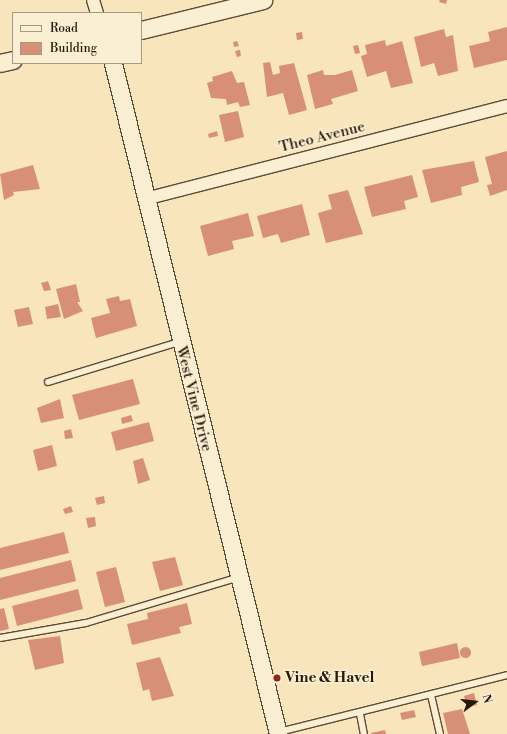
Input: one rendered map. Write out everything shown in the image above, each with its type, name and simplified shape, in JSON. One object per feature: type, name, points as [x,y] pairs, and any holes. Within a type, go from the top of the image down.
[{"type":"street","points":[[93,0],[97,12]]},
{"type":"street","points":[[142,30],[263,0]]},
{"type":"street","points":[[0,62],[12,60]]},
{"type":"street","name":"West Vine Drive","points":[[113,64],[179,342],[278,733]]},
{"type":"street","name":"Theo Avenue","points":[[145,199],[507,106]]},
{"type":"lane","points":[[48,382],[179,342]]},
{"type":"lane","points":[[0,638],[86,623],[239,577]]},
{"type":"lane","points":[[278,733],[360,714],[507,675]]},
{"type":"lane","points":[[432,695],[440,734]]},
{"type":"lane","points":[[360,714],[364,734]]},
{"type":"building","points":[[440,0],[447,0],[446,4],[439,2]]},
{"type":"building","points":[[507,27],[507,60],[474,68],[469,46],[490,41],[488,32]]},
{"type":"building","points":[[444,29],[446,37],[453,35],[458,71],[438,76],[434,63],[421,67],[414,37]]},
{"type":"building","points":[[302,32],[303,39],[297,40],[296,33]]},
{"type":"building","points":[[385,40],[386,46],[402,41],[413,83],[391,88],[386,71],[367,77],[361,56],[367,54],[365,45]]},
{"type":"building","points":[[237,41],[239,46],[234,47],[233,42]]},
{"type":"building","points":[[358,45],[360,53],[355,54],[353,46]]},
{"type":"building","points":[[240,50],[241,56],[237,57],[235,51]]},
{"type":"building","points":[[270,62],[273,75],[280,73],[279,66],[294,63],[307,110],[289,115],[283,93],[267,97],[263,63]]},
{"type":"building","points":[[323,70],[324,75],[335,75],[352,70],[358,91],[331,99],[333,104],[315,109],[307,75]]},
{"type":"building","points":[[232,71],[237,83],[244,82],[250,105],[240,107],[238,102],[227,105],[226,99],[211,98],[207,83],[213,81],[212,77]]},
{"type":"building","points":[[238,111],[244,137],[225,142],[219,115]]},
{"type":"building","points":[[217,131],[218,136],[209,138],[208,134]]},
{"type":"building","points":[[507,151],[507,190],[490,196],[487,185],[492,184],[485,157]]},
{"type":"building","points":[[474,161],[479,182],[461,187],[462,195],[431,203],[422,170]]},
{"type":"building","points":[[33,165],[40,189],[13,192],[14,195],[4,200],[0,174]]},
{"type":"building","points":[[412,175],[418,197],[404,201],[406,209],[372,217],[364,187]]},
{"type":"building","points":[[348,190],[363,234],[326,243],[318,213],[332,209],[328,195]]},
{"type":"building","points":[[302,204],[310,235],[281,243],[278,234],[263,238],[257,216]]},
{"type":"building","points":[[248,213],[254,236],[232,241],[234,249],[208,256],[200,226]]},
{"type":"building","points":[[48,281],[51,290],[44,291],[41,283]]},
{"type":"building","points":[[76,284],[80,302],[77,302],[83,311],[64,319],[56,289]]},
{"type":"building","points":[[119,296],[120,301],[130,299],[137,326],[96,338],[91,318],[110,313],[106,299]]},
{"type":"building","points":[[58,304],[61,317],[47,319],[45,307]]},
{"type":"building","points":[[29,307],[33,324],[18,327],[14,310]]},
{"type":"building","points":[[133,379],[140,404],[79,420],[72,395]]},
{"type":"building","points":[[60,399],[64,418],[41,423],[37,408]]},
{"type":"building","points":[[131,415],[133,421],[122,424],[121,418]]},
{"type":"building","points":[[149,422],[154,441],[116,451],[111,432]]},
{"type":"building","points":[[71,429],[73,438],[65,439],[64,431]]},
{"type":"building","points":[[52,445],[57,466],[38,471],[33,450]]},
{"type":"building","points":[[143,458],[150,480],[138,484],[133,461]]},
{"type":"building","points":[[104,496],[105,503],[97,505],[95,498]]},
{"type":"building","points":[[71,506],[73,512],[65,514],[63,509]]},
{"type":"building","points":[[95,517],[96,526],[88,528],[86,518]]},
{"type":"building","points":[[64,532],[69,553],[0,570],[0,548]]},
{"type":"building","points":[[175,557],[183,585],[160,591],[152,562]]},
{"type":"building","points":[[71,560],[76,581],[0,600],[0,578]]},
{"type":"building","points":[[116,567],[125,602],[105,607],[96,572]]},
{"type":"building","points":[[78,589],[83,609],[17,626],[12,606]]},
{"type":"building","points":[[187,603],[192,624],[179,627],[181,633],[132,645],[127,624],[148,619],[147,613]]},
{"type":"building","points":[[4,608],[9,629],[0,631],[0,609]]},
{"type":"building","points":[[60,636],[64,663],[35,670],[28,640]]},
{"type":"building","points":[[457,643],[460,658],[422,666],[419,652]]},
{"type":"building","points":[[463,647],[467,647],[469,648],[469,656],[463,657],[460,654],[460,650]]},
{"type":"building","points":[[160,657],[174,696],[152,701],[149,689],[143,691],[136,663]]},
{"type":"building","points":[[474,693],[477,705],[467,707],[464,696]]},
{"type":"building","points":[[462,709],[470,734],[448,734],[443,713]]},
{"type":"building","points":[[414,710],[416,717],[402,720],[400,713]]},
{"type":"building","points":[[385,730],[386,734],[371,734],[371,733]]},
{"type":"place","name":"Vine & Havel","points":[[277,678]]}]
